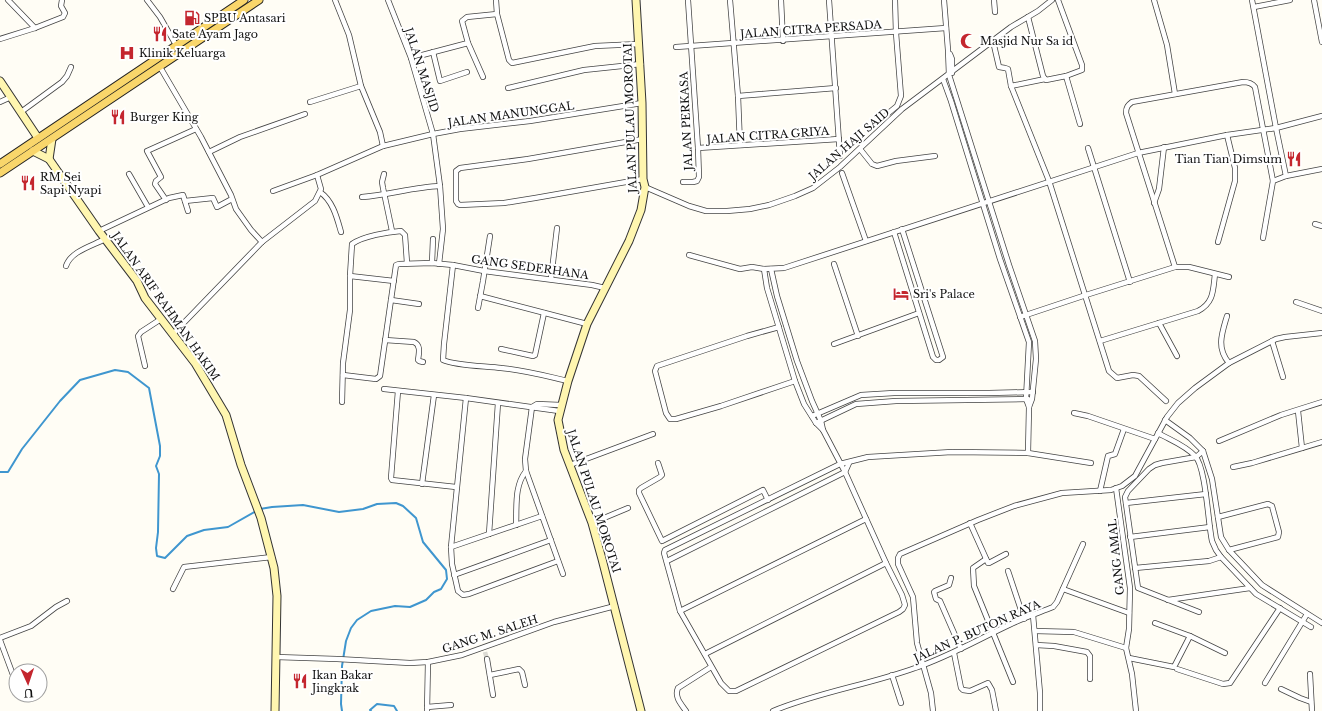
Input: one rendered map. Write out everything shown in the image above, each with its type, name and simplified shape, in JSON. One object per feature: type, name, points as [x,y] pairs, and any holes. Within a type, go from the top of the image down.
[{"type":"main road","points":[[0,164],[244,0]]},
{"type":"main road","points":[[0,173],[259,0]]},
{"type":"street","points":[[8,0],[35,28]]},
{"type":"street","points":[[0,39],[63,17],[65,13],[61,6],[62,0]]},
{"type":"street","points":[[147,0],[160,17],[176,45]]},
{"type":"street","points":[[335,0],[349,35],[361,86],[380,132],[383,146]]},
{"type":"street","name":"JALAN MASJID","points":[[388,0],[411,58],[433,134],[440,186],[443,229],[439,264]]},
{"type":"street","points":[[496,0],[497,14],[512,63],[595,46],[639,44]]},
{"type":"street","name":"JALAN PULAU MOROTAI","points":[[636,0],[641,64],[645,187],[641,210],[629,241],[587,324],[568,381],[558,420],[564,450],[592,523],[615,606],[641,711]]},
{"type":"street","name":"JALAN PERKASA","points":[[683,182],[697,181],[699,177],[688,0]]},
{"type":"street","points":[[730,0],[738,96],[740,145]]},
{"type":"street","points":[[781,0],[783,41]]},
{"type":"street","points":[[829,0],[840,156]]},
{"type":"street","points":[[886,115],[897,106],[901,99],[895,0]]},
{"type":"street","points":[[944,0],[950,74],[1009,265],[1035,340],[1036,359],[1030,407],[1028,453]]},
{"type":"street","points":[[994,0],[995,12]]},
{"type":"street","name":"JALAN HAJI SAID","points":[[645,187],[689,206],[706,211],[750,209],[795,196],[813,188],[840,167],[902,109],[1010,27],[1038,11],[1052,0]]},
{"type":"street","points":[[1011,86],[1066,76],[1082,70],[1079,55],[1058,0]]},
{"type":"street","points":[[1154,0],[1166,45],[1175,94]]},
{"type":"street","points":[[1252,0],[1286,176]]},
{"type":"street","points":[[1254,7],[1290,0]]},
{"type":"street","points":[[1314,0],[1322,42]]},
{"type":"street","points":[[483,77],[468,43],[462,21],[467,17],[497,14]]},
{"type":"street","points":[[1028,17],[1040,70],[1046,80]]},
{"type":"street","name":"JALAN CITRA PERSADA","points":[[676,47],[783,41],[946,28]]},
{"type":"street","points":[[993,41],[999,67],[1008,69],[1011,86],[1049,181],[1109,371],[1114,377],[1120,378],[1133,375],[1139,376],[1166,401]]},
{"type":"street","points":[[411,58],[468,43]]},
{"type":"street","points":[[433,52],[440,81],[467,72]]},
{"type":"street","points":[[508,88],[584,70],[641,64]]},
{"type":"street","points":[[21,112],[62,82],[67,76],[71,67]]},
{"type":"street","points":[[160,67],[209,152],[236,209],[262,242]]},
{"type":"street","points":[[1066,76],[1080,124]]},
{"type":"street","points":[[943,79],[1029,342],[1026,399],[1030,407]]},
{"type":"street","points":[[0,81],[38,138]]},
{"type":"street","points":[[1175,267],[1126,113],[1128,105],[1132,102],[1247,82],[1255,87],[1274,181],[1263,238]]},
{"type":"street","points":[[310,102],[361,86]]},
{"type":"street","points":[[738,96],[836,88]]},
{"type":"street","points":[[0,102],[11,97]]},
{"type":"street","name":"JALAN MANUNGGAL","points":[[273,191],[317,175],[383,146],[433,134],[530,121],[642,103]]},
{"type":"street","points":[[209,152],[245,135],[305,114]]},
{"type":"street","points":[[689,255],[740,269],[752,266],[764,269],[784,268],[1138,153],[1227,135],[1276,128],[1322,116]]},
{"type":"street","points":[[166,200],[155,184],[161,176],[147,151],[196,129]]},
{"type":"street","points":[[1218,242],[1235,182],[1234,168],[1227,135]]},
{"type":"street","points":[[33,151],[50,159],[52,139]]},
{"type":"street","points":[[643,139],[528,159],[460,168],[456,171],[456,201],[460,205],[504,203],[644,179]]},
{"type":"street","name":"JALAN CITRA GRIYA","points":[[698,148],[839,139]]},
{"type":"street","points":[[1154,203],[1159,189],[1164,147]]},
{"type":"street","points":[[1088,148],[1130,282]]},
{"type":"street","points":[[860,149],[872,164],[877,166],[896,161],[914,160],[935,156]]},
{"type":"street","name":"JALAN ARIF RAHMAN HAKIM","points":[[50,159],[99,231],[137,281],[145,298],[195,363],[226,415],[241,465],[261,518],[272,557],[277,596],[275,711]]},
{"type":"street","points":[[1274,181],[1286,176],[1322,169]]},
{"type":"street","points":[[842,173],[866,241]]},
{"type":"street","points":[[129,174],[148,207]]},
{"type":"street","points":[[384,174],[382,182],[392,232]]},
{"type":"street","points":[[173,334],[262,242],[315,201],[320,192],[320,184],[317,175]]},
{"type":"street","points":[[362,197],[384,195],[430,186],[440,186]]},
{"type":"street","points":[[320,192],[333,207],[342,232]]},
{"type":"street","points":[[99,231],[148,207],[180,195],[183,195],[188,211]]},
{"type":"street","points":[[185,201],[213,198],[217,207],[232,199]]},
{"type":"street","points":[[1315,224],[1322,226]]},
{"type":"street","points":[[551,280],[557,228]]},
{"type":"street","points":[[894,232],[933,357],[936,360],[939,360],[943,356],[902,229]]},
{"type":"street","points":[[342,402],[343,363],[350,310],[352,244],[375,235],[401,231],[405,235],[408,263],[396,265],[380,376],[376,379],[343,375]]},
{"type":"street","points":[[478,308],[490,236]]},
{"type":"street","points":[[66,266],[73,255],[105,239]]},
{"type":"street","points":[[432,263],[433,239]]},
{"type":"street","name":"GANG SEDERHANA","points":[[408,263],[453,265],[484,271],[605,288]]},
{"type":"street","points":[[834,264],[858,336]]},
{"type":"street","points":[[453,265],[443,360],[453,363],[533,373],[568,381]]},
{"type":"street","points":[[1020,317],[1175,267],[1189,267],[1229,277]]},
{"type":"street","points":[[764,269],[767,288],[795,381],[804,404],[816,423],[823,430]]},
{"type":"street","points":[[658,463],[662,475],[641,488],[639,493],[662,541],[680,611],[711,667],[726,689],[736,691],[903,609],[905,605],[904,600],[846,472],[840,464],[823,430],[821,420],[797,361],[777,296],[771,269]]},
{"type":"street","points":[[1100,341],[1206,308],[1211,301],[1215,274]]},
{"type":"street","points":[[350,276],[394,281]]},
{"type":"street","points":[[480,296],[587,324]]},
{"type":"street","points":[[391,300],[419,304]]},
{"type":"street","points":[[1296,302],[1322,311]]},
{"type":"street","points":[[501,349],[533,356],[535,355],[544,313]]},
{"type":"street","points":[[834,344],[919,313]]},
{"type":"street","points":[[1227,316],[1220,339],[1222,352],[1225,359],[1229,363]]},
{"type":"street","points":[[145,366],[138,336],[141,332],[161,319]]},
{"type":"street","points":[[1159,323],[1177,356]]},
{"type":"street","points":[[779,327],[657,366],[655,371],[666,413],[670,419],[676,419],[795,381]]},
{"type":"street","points":[[933,711],[930,693],[917,643],[913,597],[898,564],[898,558],[902,553],[970,523],[1014,506],[1045,497],[1073,492],[1116,488],[1126,484],[1135,476],[1165,420],[1178,403],[1195,388],[1229,363],[1272,341],[1285,337],[1322,333]]},
{"type":"street","points":[[385,340],[416,343],[419,347],[418,360],[423,362]]},
{"type":"street","points":[[1272,341],[1283,377]]},
{"type":"street","points":[[384,389],[532,406],[537,409],[560,408]]},
{"type":"street","points":[[398,391],[391,478],[394,481],[456,487]]},
{"type":"street","points":[[812,416],[861,395],[894,393],[1033,392]]},
{"type":"street","points":[[422,484],[434,395]]},
{"type":"street","points":[[466,398],[451,547],[452,564],[458,591],[463,595],[466,595],[558,561]]},
{"type":"street","points":[[816,423],[856,404],[896,401],[1032,400]]},
{"type":"street","points":[[1219,441],[1281,415],[1298,411],[1322,402]]},
{"type":"street","points":[[489,534],[498,403]]},
{"type":"street","points":[[532,406],[526,472],[563,574]]},
{"type":"street","points":[[1298,411],[1302,448]]},
{"type":"street","points":[[1074,413],[1088,416],[1155,440]]},
{"type":"street","points":[[1165,420],[1190,438],[1203,451],[1212,479],[1220,533],[1229,550],[1262,585],[1322,623]]},
{"type":"street","points":[[1100,490],[1108,456],[1115,454],[1124,429]]},
{"type":"street","points":[[1158,433],[1180,445],[1196,457],[1206,494],[1213,545],[1221,557],[1250,588],[1302,623],[1311,627]]},
{"type":"street","points":[[570,465],[653,434]]},
{"type":"street","points":[[1233,467],[1322,442]]},
{"type":"street","points":[[1199,612],[1139,589],[1137,586],[1126,504],[1127,493],[1149,469],[1162,462],[1196,457],[1203,451]]},
{"type":"street","points":[[665,550],[840,464],[849,463],[868,457],[959,452],[1028,453],[1091,463]]},
{"type":"street","points":[[667,561],[846,472],[849,463]]},
{"type":"street","points":[[516,525],[518,487],[526,472]]},
{"type":"street","name":"GANG AMAL","points":[[1116,488],[1130,588],[1129,629],[1126,648]]},
{"type":"street","points":[[662,541],[763,490],[768,500]]},
{"type":"street","points":[[1126,504],[1206,494]]},
{"type":"street","points":[[1218,517],[1268,504],[1272,506],[1279,532],[1278,537],[1229,550]]},
{"type":"street","points":[[592,523],[628,508]]},
{"type":"street","points":[[451,547],[542,516]]},
{"type":"street","points":[[680,611],[866,519]]},
{"type":"street","points":[[970,523],[986,559],[990,563],[1006,554]]},
{"type":"street","points":[[1130,537],[1210,527]]},
{"type":"street","points":[[1211,535],[1220,533]]},
{"type":"street","points":[[454,575],[551,540]]},
{"type":"street","name":"JALAN P. BUTON RAYA","points":[[773,711],[810,697],[892,676],[922,666],[954,653],[1024,619],[1053,607],[1057,602],[1083,544]]},
{"type":"street","points":[[173,589],[184,567],[272,557]]},
{"type":"street","points":[[1135,568],[1209,561],[1221,557]]},
{"type":"street","points":[[986,559],[973,568],[974,586],[1013,682]]},
{"type":"street","points":[[705,654],[886,563]]},
{"type":"street","points":[[1008,571],[1024,619]]},
{"type":"street","points":[[951,578],[949,585],[935,590],[934,592],[936,599],[940,601],[961,649]]},
{"type":"street","points":[[1167,600],[1250,588]]},
{"type":"street","points":[[1063,589],[1130,613]]},
{"type":"street","points":[[9,663],[0,639],[31,626],[56,607],[67,601]]},
{"type":"street","name":"GANG M. SALEH","points":[[276,657],[410,663],[428,662],[485,649],[554,622],[615,606]]},
{"type":"street","points":[[1177,669],[1224,684],[1230,683],[1280,608]]},
{"type":"street","points":[[1265,683],[1307,614]]},
{"type":"street","points":[[1033,615],[1040,711]]},
{"type":"street","points":[[1155,623],[1190,636],[1225,653]]},
{"type":"street","points":[[1035,631],[1074,632],[1126,648],[1132,674],[1136,711]]},
{"type":"street","points":[[1129,658],[1174,667],[1190,636]]},
{"type":"street","points":[[1036,645],[1054,646],[1087,652],[1090,655],[1090,679]]},
{"type":"street","points":[[954,653],[961,688],[963,690],[970,691],[988,683],[992,690],[996,711]]},
{"type":"street","points":[[487,659],[493,696]]},
{"type":"street","points":[[428,662],[427,709],[451,705]]},
{"type":"street","points":[[686,711],[677,698],[677,690],[711,667]]},
{"type":"street","points":[[490,675],[519,669],[522,672],[525,685]]},
{"type":"street","points":[[1310,674],[1312,711]]},
{"type":"street","points":[[892,676],[901,703]]},
{"type":"street","points":[[1281,689],[1311,702]]},
{"type":"waterway","points":[[0,472],[8,472],[22,449],[60,401],[80,380],[115,370],[128,372],[149,388],[160,446],[160,456],[156,466],[159,474],[157,556],[165,558],[187,536],[204,530],[228,527],[256,511]]},
{"type":"waterway","points":[[260,509],[303,505],[339,512],[363,509],[377,504],[396,503],[403,506],[416,518],[423,542],[446,570],[447,579],[441,589],[434,592],[426,600],[410,607],[395,606],[371,611],[357,620],[351,628],[346,641],[342,666],[342,711]]},
{"type":"waterway","points":[[371,711],[370,710],[377,704],[394,706],[397,711]]},
{"type":"tunnel","points":[[485,652],[487,659]]},
{"type":"place","name":"SPBU Antasari","points":[[192,18]]},
{"type":"place","name":"Sate Ayam Jago","points":[[160,34]]},
{"type":"place","name":"Masjid Nur Sa id","points":[[968,41]]},
{"type":"place","name":"Klinik Keluarga","points":[[127,53]]},
{"type":"place","name":"Burger King","points":[[118,117]]},
{"type":"place","name":"Tian Tian Dimsum","points":[[1294,159]]},
{"type":"place","name":"RM Sei Sapi Nyapi","points":[[28,183]]},
{"type":"place","name":"Sri's Palace","points":[[901,294]]},
{"type":"place","name":"Ikan Bakar Jingkrak","points":[[300,681]]}]
